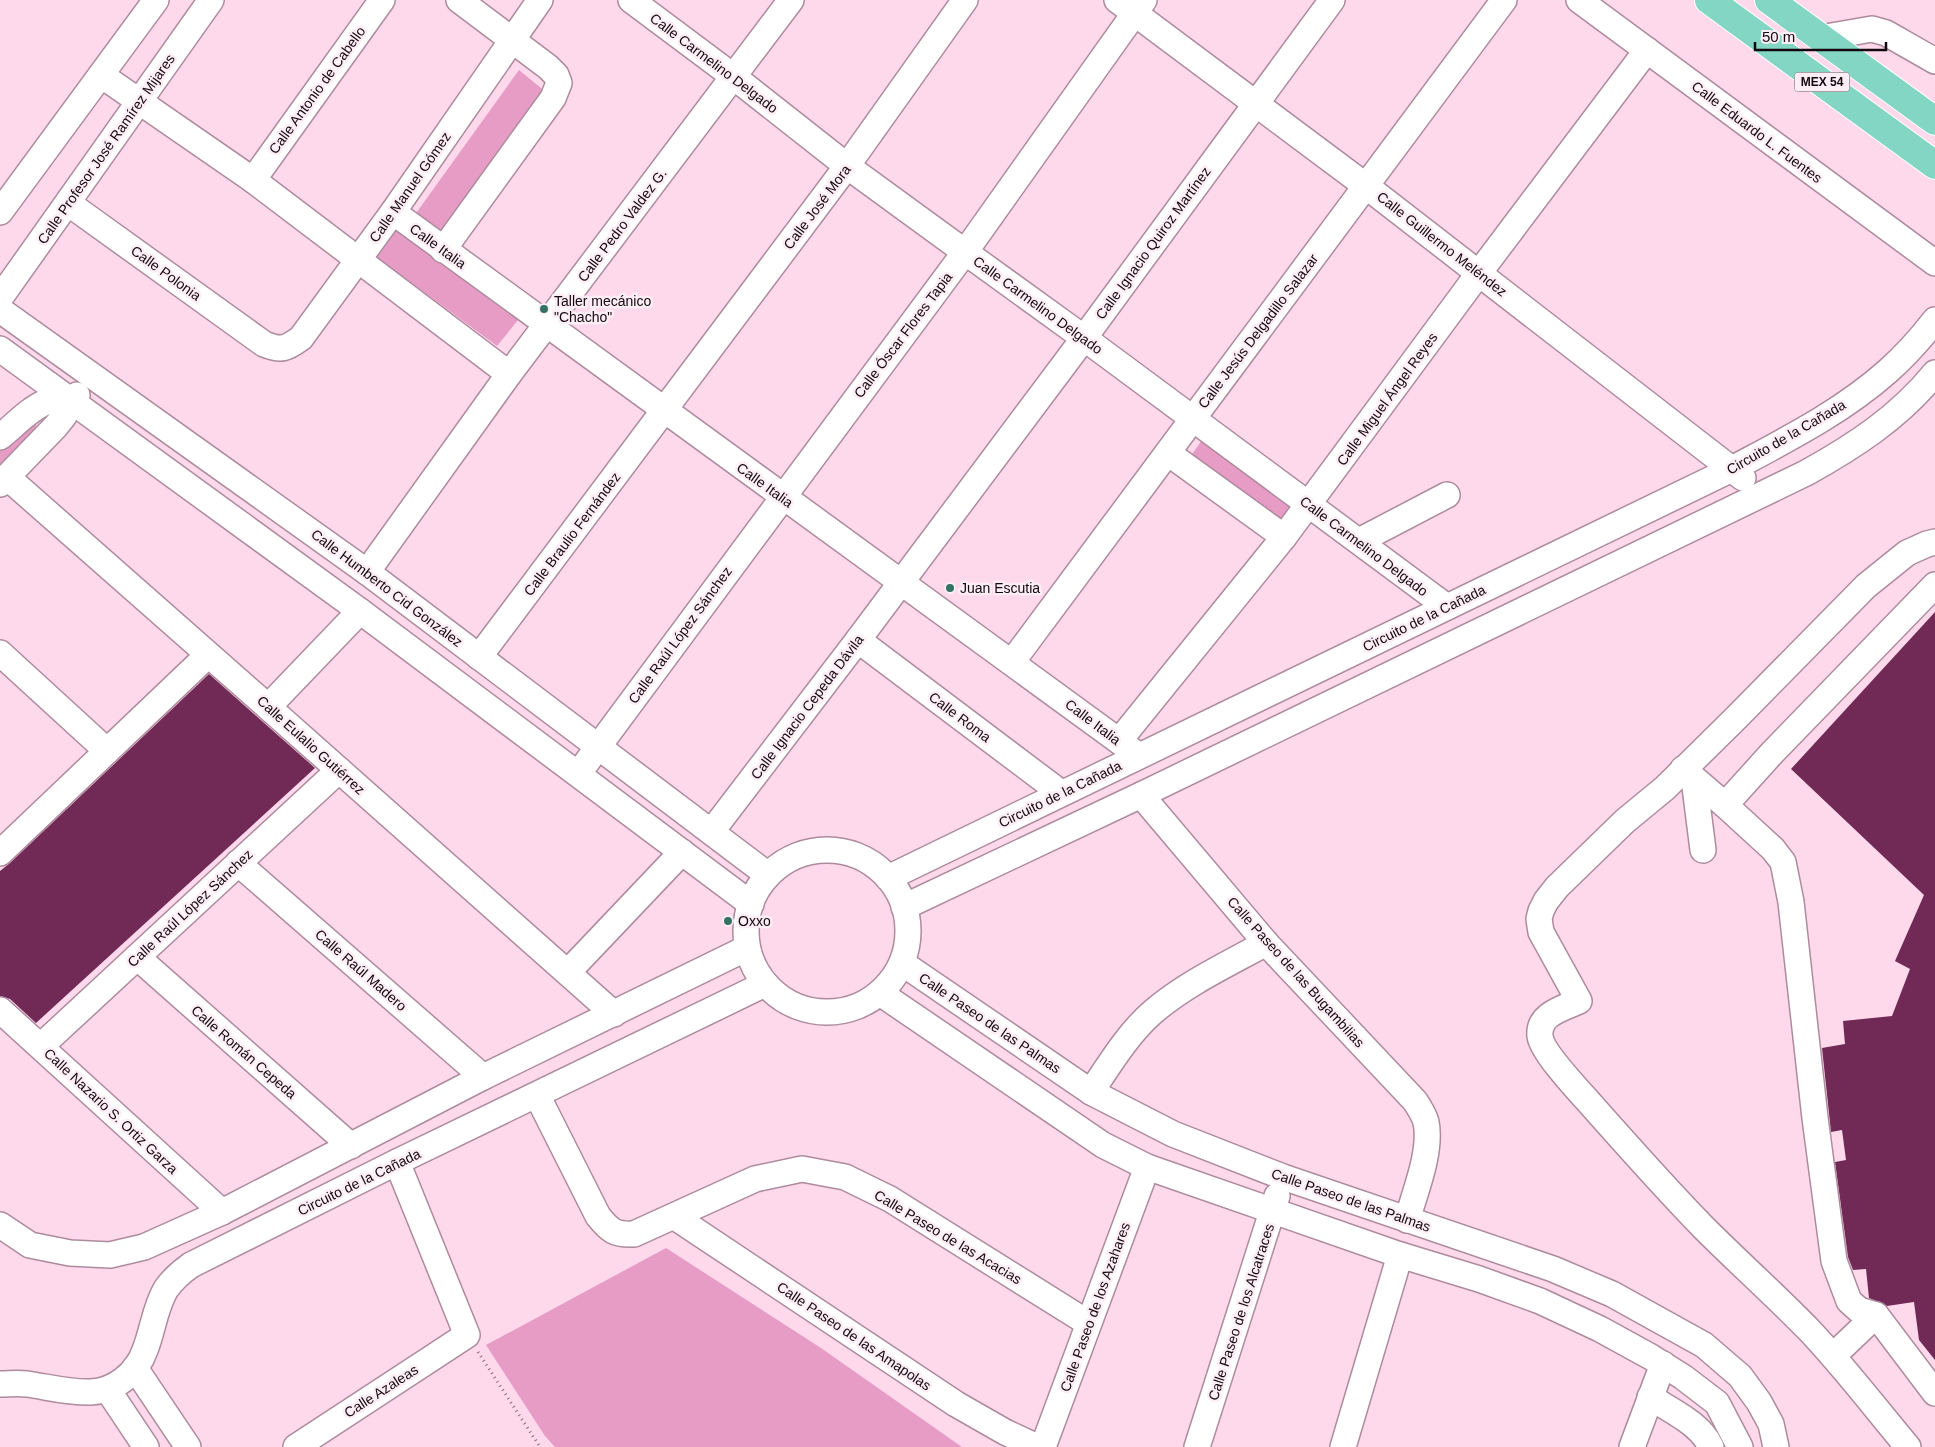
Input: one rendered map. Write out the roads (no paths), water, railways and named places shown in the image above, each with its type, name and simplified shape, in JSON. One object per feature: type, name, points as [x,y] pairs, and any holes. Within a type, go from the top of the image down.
[{"type":"main road","name":"MEX 54","points":[[1709,0],[1935,165]]},
{"type":"main road","name":"MEX 54","points":[[1769,0],[1935,121]]},
{"type":"street","points":[[0,212],[156,0]]},
{"type":"street","name":"Calle Profesor José Ramírez Mijares","points":[[0,298],[211,0]]},
{"type":"street","name":"Calle Antonio de Cabello","points":[[253,180],[382,0]]},
{"type":"street","points":[[443,250],[553,98],[560,82],[556,74],[548,67],[459,0]]},
{"type":"street","name":"Calle Manuel Gómez","points":[[264,344],[276,349],[290,346],[301,338],[393,212],[540,0]]},
{"type":"street","name":"Calle Pedro Valdez G.","points":[[367,572],[509,374],[791,0]]},
{"type":"street","name":"Calle José Mora","points":[[664,410],[848,166],[966,0]]},
{"type":"street","name":"Calle Ignacio Quiroz Martínez","points":[[901,582],[1084,338],[1332,0]]},
{"type":"street","name":"Calle Jesús Delgadillo Salazar","points":[[1012,662],[1504,0]]},
{"type":"street","name":"Calle Eduardo L. Fuentes","points":[[1579,0],[1935,263]]},
{"type":"street","name":"Calle Carmelino Delgado","points":[[642,3],[848,166],[1193,418],[1447,608]]},
{"type":"street","name":"Calle Guillermo Meléndez","points":[[1132,4],[1256,103],[1479,273],[1763,494]]},
{"type":"street","name":"Calle Óscar Flores Tapia","points":[[782,497],[964,252],[1132,4]]},
{"type":"street","points":[[1820,38],[1872,29],[1886,33],[1935,61]]},
{"type":"street","name":"Calle Miguel Ángel Reyes","points":[[1129,748],[1479,273],[1647,50]]},
{"type":"street","points":[[101,75],[253,180],[509,374]]},
{"type":"street","name":"Calle Polonia","points":[[68,203],[264,344]]},
{"type":"street","name":"Calle Italia","points":[[393,212],[1129,748]]},
{"type":"street","name":"Calle Humberto Cid González","points":[[0,310],[367,572],[768,875]]},
{"type":"street","name":"Circuito de la Cañada","points":[[888,878],[1061,793],[1129,748],[1447,608],[1732,469],[1834,412],[1868,388],[1889,370],[1935,320]]},
{"type":"street","points":[[0,349],[360,611],[751,904]]},
{"type":"street","points":[[904,907],[1141,796],[1806,473],[1839,455],[1879,428],[1903,409],[1935,373]]},
{"type":"street","points":[[0,437],[46,402],[70,399],[100,380]]},
{"type":"street","points":[[3,480],[56,426],[64,416],[70,399]]},
{"type":"street","name":"Calle Braulio Fernández","points":[[479,657],[664,410]]},
{"type":"street","points":[[1168,453],[1284,537]]},
{"type":"street","name":"Calle Eulalio Gutiérrez","points":[[3,480],[268,707],[614,1014]]},
{"type":"street","points":[[1359,541],[1448,495]]},
{"type":"street","name":"Calle Raúl López Sánchez","points":[[578,774],[782,497]]},
{"type":"street","points":[[251,533],[274,504]]},
{"type":"street","points":[[1908,1447],[1833,1356],[1769,1290],[1704,1228],[1627,1146],[1569,1079],[1541,1042],[1541,1026],[1544,1019],[1579,1001],[1541,932],[1539,919],[1543,906],[1557,887],[1625,821],[1665,788],[1688,774],[1736,718],[1866,586],[1907,553],[1935,542]]},
{"type":"street","name":"Calle Ignacio Cepeda Dávila","points":[[712,831],[901,582]]},
{"type":"street","points":[[1726,805],[1772,752],[1935,585]]},
{"type":"street","points":[[268,707],[360,611]]},
{"type":"street","name":"Calle Roma","points":[[858,640],[1061,793]]},
{"type":"street","points":[[0,654],[107,750]]},
{"type":"street","points":[[3,845],[208,655]]},
{"type":"street","name":"Calle Raúl López Sánchez","points":[[41,1046],[338,770]]},
{"type":"street","points":[[1688,774],[1726,805],[1773,849],[1783,862],[1791,902],[1815,1118],[1834,1261],[1849,1301],[1859,1310],[1876,1315],[1935,1393]]},
{"type":"street","points":[[1688,774],[1703,850]]},
{"type":"street","name":"Calle Paseo de las Bugambilias","points":[[1141,796],[1266,943],[1415,1101],[1426,1122],[1426,1141],[1424,1158],[1407,1220]]},
{"type":"street","points":[[816,850],[842,851],[867,860],[888,878],[898,891],[904,907],[908,924],[907,944],[902,963],[880,993],[858,1007],[833,1013],[816,1012],[808,1011],[784,1001],[765,984],[754,967],[747,948],[746,926],[751,904],[758,888],[768,875],[790,859],[816,850]]},
{"type":"street","points":[[568,972],[682,852]]},
{"type":"street","name":"Calle Raúl Madero","points":[[238,863],[483,1077]]},
{"type":"street","points":[[1091,1092],[1123,1045],[1154,1011],[1188,987],[1266,943]]},
{"type":"street","points":[[2,1229],[30,1244],[70,1253],[110,1255],[144,1248],[222,1212],[483,1077],[747,948]]},
{"type":"street","name":"Calle Román Cepeda","points":[[137,957],[351,1146]]},
{"type":"street","name":"Calle Paseo de las Palmas","points":[[902,963],[1091,1092],[1173,1134],[1283,1177],[1553,1268],[1612,1294],[1704,1345],[1740,1376],[1759,1402],[1771,1424],[1776,1447]]},
{"type":"street","name":"Circuito de la Cañada","points":[[108,1390],[122,1382],[135,1368],[145,1352],[156,1311],[166,1290],[176,1276],[191,1265],[397,1162],[765,984]]},
{"type":"street","points":[[880,993],[1103,1145],[1147,1167],[1400,1255],[1479,1279],[1540,1301],[1600,1329],[1663,1364],[1717,1403],[1740,1447]]},
{"type":"street","name":"Calle Nazario S. Ortiz Garza","points":[[0,1010],[222,1212]]},
{"type":"street","name":"Calle Paseo de las Acacias","points":[[537,1095],[598,1216],[607,1228],[620,1235],[634,1234],[675,1217],[755,1179],[802,1169],[845,1177],[890,1199],[1088,1323]]},
{"type":"street","name":"Calle Azaleas","points":[[296,1447],[467,1335],[397,1162]]},
{"type":"street","name":"Calle Paseo de los Azahares","points":[[1043,1447],[1147,1167]]},
{"type":"street","name":"Calle Paseo de los Alcatraces","points":[[1197,1447],[1283,1177]]},
{"type":"street","name":"Calle Paseo de las Amapolas","points":[[675,1217],[956,1404],[1005,1432],[1037,1447]]},
{"type":"street","points":[[1343,1447],[1400,1255]]},
{"type":"street","points":[[1833,1356],[1876,1315]]},
{"type":"street","points":[[1632,1447],[1663,1364]]},
{"type":"street","points":[[135,1368],[188,1447]]},
{"type":"street","points":[[1717,1403],[1740,1376]]},
{"type":"street","points":[[0,1384],[24,1384],[91,1392],[108,1390],[146,1447]]},
{"type":"street","points":[[1650,1397],[1704,1434],[1711,1447]]},
{"type":"place","name":"Taller mecánico \"Chacho\"","points":[[544,309]]},
{"type":"place","name":"Juan Escutia","points":[[950,588]]},
{"type":"place","name":"Oxxo","points":[[728,921]]}]
